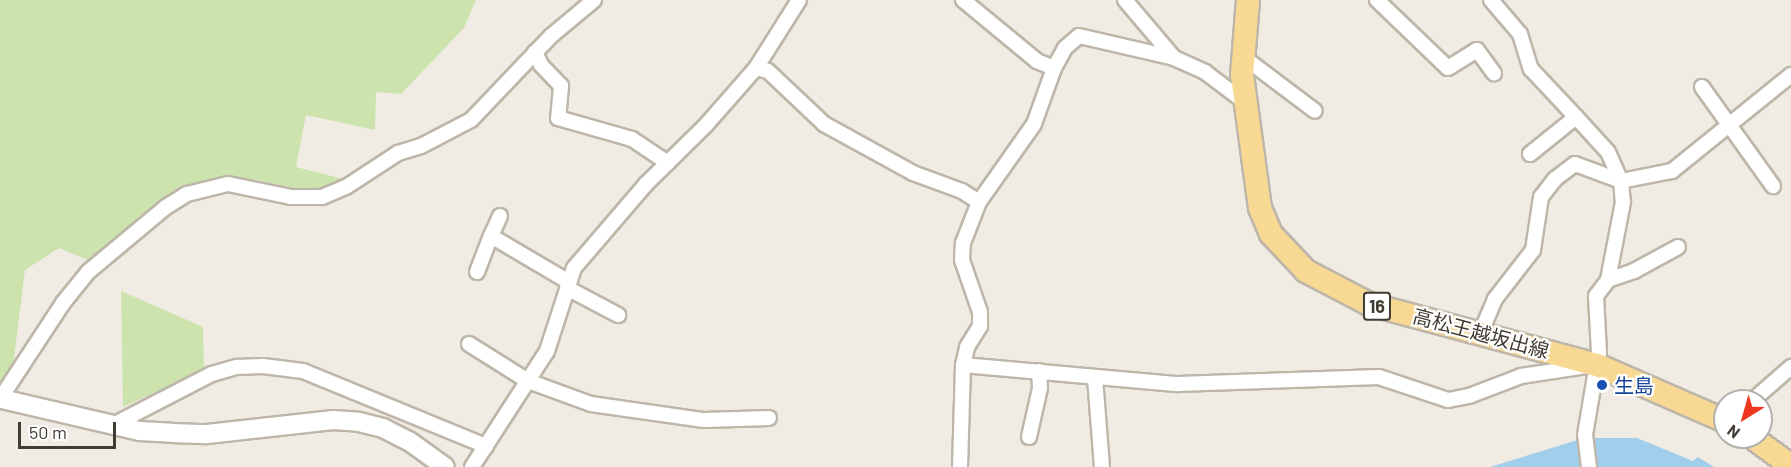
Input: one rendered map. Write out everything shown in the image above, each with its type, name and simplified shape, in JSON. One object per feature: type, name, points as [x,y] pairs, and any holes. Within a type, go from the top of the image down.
[{"type":"main road","name":"高松王越坂出線","points":[[1248,0],[1242,56],[1260,208],[1271,234],[1287,254],[1333,288],[1369,304],[1597,364],[1713,416]]},
{"type":"main road","points":[[1768,449],[1791,466]]},
{"type":"street","points":[[445,467],[409,441],[360,422],[309,421],[207,434],[139,431],[1,399],[82,278],[166,207],[187,194],[228,184],[291,197],[322,197],[346,187],[398,153],[471,120],[487,108],[507,79],[594,0]]},
{"type":"street","points":[[472,467],[547,351],[568,285],[581,260],[756,68],[799,0]]},
{"type":"street","points":[[963,0],[1037,61],[1054,68]]},
{"type":"street","points":[[1125,0],[1174,58]]},
{"type":"street","points":[[1377,0],[1448,68],[1477,50],[1494,73]]},
{"type":"street","points":[[1491,0],[1520,34],[1531,69],[1608,152],[1621,181],[1621,220],[1608,280],[1596,296],[1597,364],[1586,436],[1589,467]]},
{"type":"street","points":[[960,467],[963,365],[967,347],[980,326],[980,312],[962,260],[963,243],[979,202],[1034,124],[1054,68],[1065,48],[1079,36],[1132,52],[1174,58],[1205,72],[1246,103]]},
{"type":"street","points":[[535,52],[541,65],[561,86],[558,118],[632,139],[668,163]]},
{"type":"street","points":[[1242,56],[1315,111]]},
{"type":"street","points":[[756,68],[768,71],[824,124],[913,173],[962,191],[979,202]]},
{"type":"street","points":[[1480,332],[1495,299],[1533,250],[1541,197],[1549,186],[1575,164],[1621,181],[1672,171],[1729,128],[1791,75]]},
{"type":"street","points":[[1702,87],[1729,128],[1773,186]]},
{"type":"street","points":[[1530,154],[1576,117]]},
{"type":"street","points":[[477,272],[500,216]]},
{"type":"street","points":[[491,236],[618,315]]},
{"type":"street","points":[[1608,280],[1634,271],[1678,247]]},
{"type":"street","points":[[469,344],[528,381],[591,404],[664,417],[769,418]]},
{"type":"street","points":[[963,365],[1095,378],[1104,375],[1178,384],[1379,377],[1448,400],[1469,396],[1521,376],[1597,364]]},
{"type":"street","points":[[113,425],[212,374],[237,367],[263,366],[303,371],[486,446]]},
{"type":"street","points":[[1766,389],[1791,367]]},
{"type":"street","points":[[1029,437],[1040,388],[1039,371]]},
{"type":"street","points":[[1095,378],[1102,467]]},
{"type":"green space","points":[[0,0],[476,0],[464,28],[401,94],[376,92],[375,130],[306,115],[296,167],[347,180],[319,193],[256,180],[206,180],[183,188],[88,260],[59,248],[25,270],[13,367],[0,384]]},
{"type":"green space","points":[[121,291],[203,327],[204,370],[123,407]]},
{"type":"water","points":[[1584,438],[1637,438],[1693,461],[1698,457],[1714,467],[1490,467]]},
{"type":"place","name":"生島","points":[[1602,385]]}]
